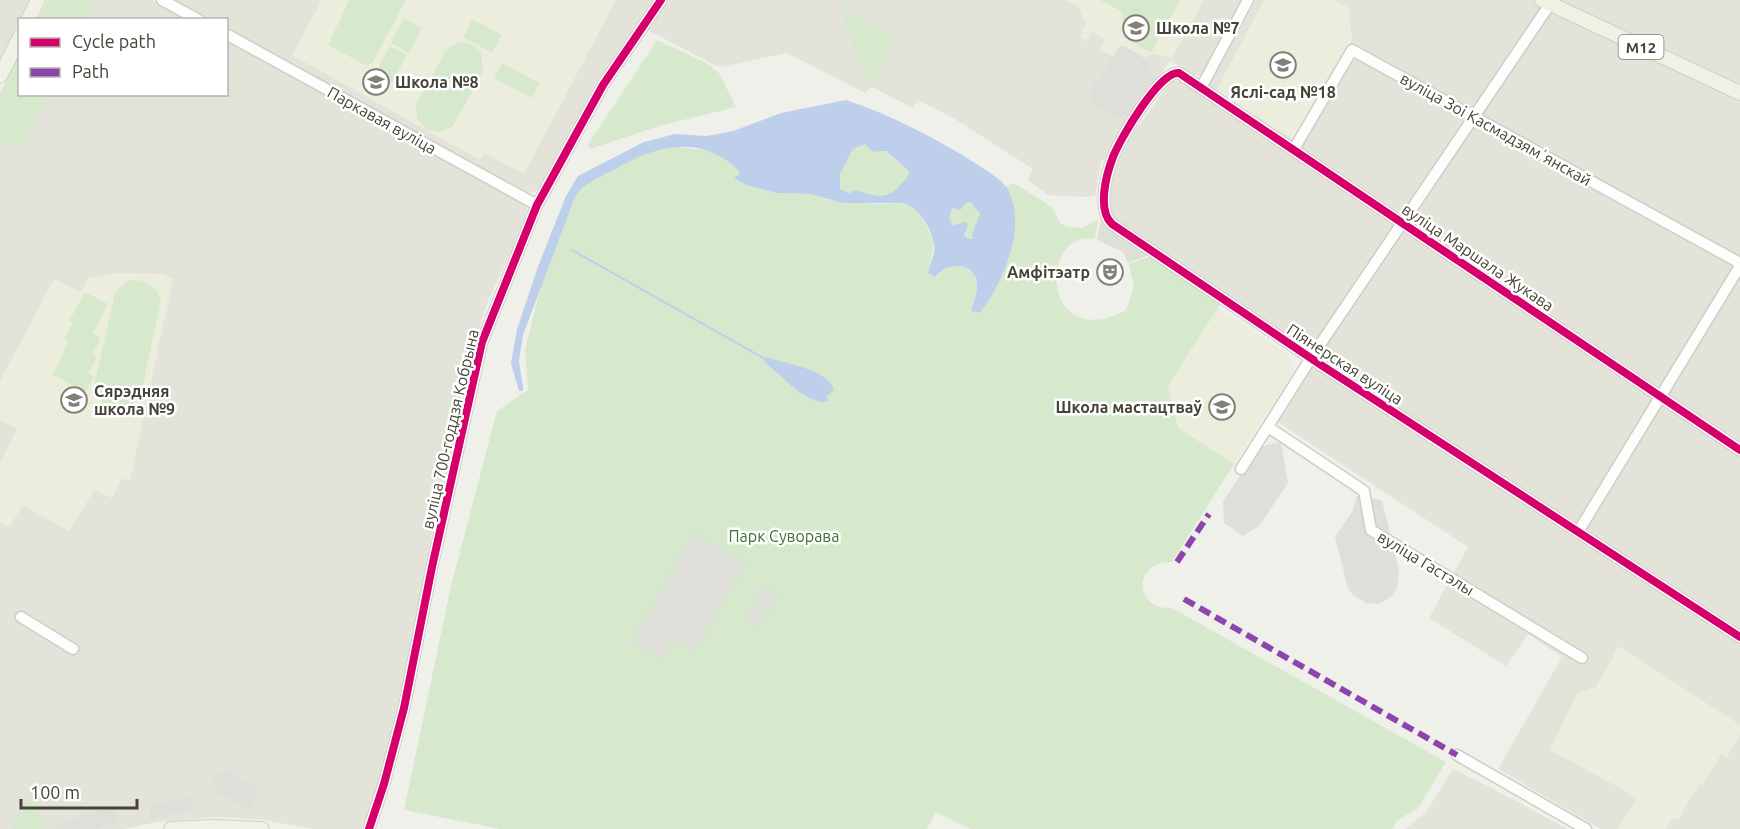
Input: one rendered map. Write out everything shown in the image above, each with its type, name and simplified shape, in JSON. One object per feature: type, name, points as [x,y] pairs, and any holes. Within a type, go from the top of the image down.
[{"type":"main road","points":[[29,18],[38,0]]},
{"type":"main road","name":"М12","points":[[1546,2],[1740,93]]},
{"type":"main road","points":[[0,76],[18,41]]},
{"type":"main road","points":[[171,829],[211,826],[262,829]]},
{"type":"street","points":[[162,0],[195,18]]},
{"type":"street","name":"вуліца 700-годдзя Кобрына","points":[[369,829],[382,793],[404,708],[432,567],[482,342],[537,205],[603,85],[661,0]]},
{"type":"street","points":[[1202,86],[1248,0]]},
{"type":"street","points":[[1241,469],[1311,358],[1405,224],[1475,117],[1546,2]]},
{"type":"street","name":"Паркавая вуліца","points":[[228,35],[537,205]]},
{"type":"street","name":"вуліца Зоі Касмадзямʼянскай","points":[[1294,148],[1352,50],[1740,265]]},
{"type":"street","name":"Піянерская вуліца","points":[[1202,86],[1173,72],[1156,86],[1113,157],[1105,199],[1107,219],[1311,358],[1740,637]]},
{"type":"street","name":"вуліца Маршала Жукава","points":[[1202,86],[1740,450]]},
{"type":"street","points":[[1578,532],[1740,265]]},
{"type":"street","name":"вуліца Гастэлы","points":[[1268,427],[1364,491],[1371,530],[1582,658]]},
{"type":"street","points":[[21,617],[73,649]]},
{"type":"street","points":[[1457,755],[1586,829]]},
{"type":"shaded area","points":[[0,0],[30,0],[21,18],[18,18],[18,24],[0,60]]},
{"type":"shaded area","points":[[48,0],[151,0],[185,18],[39,18]]},
{"type":"shaded area","points":[[170,0],[653,0],[596,83],[540,186],[536,191],[528,193],[228,32],[228,18],[204,18]]},
{"type":"shaded area","points":[[322,0],[616,0],[524,174],[484,153],[480,160],[292,55]]},
{"type":"shaded area","points":[[666,0],[1243,0],[1203,75],[1194,75],[1170,61],[1114,143],[1106,159],[1101,161],[1095,196],[1083,197],[1048,195],[1028,180],[1033,169],[955,119],[918,100],[913,108],[872,87],[865,93],[787,53],[720,67],[714,65],[648,30]]},
{"type":"shaded area","name":"Школа №7","points":[[1066,0],[1204,0],[1172,58],[1154,54],[1144,58],[1124,46],[1119,47],[1113,56],[1100,49],[1105,40],[1092,32],[1085,42],[1080,37],[1085,24],[1079,7]]},
{"type":"shaded area","points":[[1256,0],[1740,0],[1740,829],[1601,829],[1498,769],[1562,657],[1528,634],[1506,666],[1429,618],[1468,547],[1273,419],[1311,359],[1107,219],[1112,181],[1123,148],[1170,82],[1182,80],[1204,95]]},
{"type":"shaded area","name":"Яслі-сад №18","points":[[1264,0],[1334,0],[1348,7],[1352,39],[1293,139],[1216,91]]},
{"type":"shaded area","points":[[228,42],[524,202],[527,208],[525,222],[487,303],[475,341],[437,505],[411,651],[369,817],[361,829],[314,829],[257,819],[218,817],[157,822],[125,829],[0,829],[0,94],[18,57],[18,96],[228,96]]},
{"type":"shaded area","points":[[1124,46],[1144,58],[1156,79],[1129,118],[1123,115],[1119,119],[1093,104],[1089,93],[1119,47]]},
{"type":"shaded area","points":[[1101,218],[1152,254],[1128,263],[1123,252],[1097,240]]},
{"type":"shaded area","name":"Сярэдняя школа №9","points":[[113,273],[163,274],[173,279],[130,481],[122,478],[112,498],[94,490],[69,531],[22,505],[10,527],[0,523],[0,463],[17,429],[0,420],[0,381],[54,279],[81,292],[88,278]]},
{"type":"shaded area","name":"Школа мастацтваў","points":[[1218,308],[1290,356],[1294,372],[1234,464],[1178,428],[1168,386]]},
{"type":"shaded area","points":[[1281,442],[1288,483],[1259,526],[1243,536],[1224,523],[1223,502],[1258,447]]},
{"type":"shaded area","points":[[1357,496],[1382,500],[1399,570],[1397,588],[1392,596],[1379,604],[1366,603],[1353,595],[1348,588],[1335,537],[1352,512]]},
{"type":"shaded area","points":[[694,533],[745,564],[694,652],[678,642],[672,644],[662,660],[632,643]]},
{"type":"shaded area","points":[[764,585],[778,593],[758,627],[745,620]]},
{"type":"shaded area","points":[[1619,646],[1740,725],[1740,734],[1727,757],[1721,754],[1703,785],[1699,783],[1679,819],[1672,819],[1666,829],[1618,829],[1636,800],[1629,793],[1550,750],[1577,693],[1596,687]]},
{"type":"shaded area","points":[[1453,769],[1568,829],[1405,829],[1426,812]]},
{"type":"shaded area","points":[[229,771],[260,790],[249,810],[220,794],[216,788],[211,775]]},
{"type":"shaded area","points":[[192,797],[194,810],[151,819],[148,805]]},
{"type":"shaded area","points":[[112,804],[118,821],[98,829],[57,829],[56,826]]},
{"type":"green space","points":[[48,0],[86,0],[94,4],[87,18],[39,18]]},
{"type":"green space","points":[[349,0],[406,0],[373,62],[367,66],[328,45]]},
{"type":"green space","points":[[1100,0],[1180,0],[1151,53],[1127,39],[1121,11]]},
{"type":"green space","points":[[840,7],[888,31],[894,42],[875,80],[865,80]]},
{"type":"green space","points":[[404,18],[422,28],[409,53],[391,43]]},
{"type":"green space","points":[[472,19],[502,35],[492,53],[463,37]]},
{"type":"green space","points":[[657,40],[706,63],[719,73],[736,107],[659,126],[590,149],[588,144]]},
{"type":"green space","points":[[464,42],[481,52],[483,71],[453,126],[440,132],[427,130],[417,119],[416,105],[446,50],[457,43]]},
{"type":"green space","points":[[390,46],[407,55],[392,83],[375,74]]},
{"type":"green space","points":[[18,58],[18,96],[47,96],[19,151],[0,141],[0,94]]},
{"type":"green space","points":[[502,63],[539,83],[532,98],[494,78]]},
{"type":"green space","points":[[865,144],[878,153],[885,151],[909,171],[899,188],[890,193],[870,196],[849,193],[840,189],[840,174],[853,149]]},
{"type":"green space","name":"Парк Суворава","points":[[676,147],[715,151],[738,170],[739,174],[735,177],[746,185],[777,193],[810,194],[831,201],[903,203],[912,206],[921,213],[934,244],[928,273],[961,266],[975,274],[978,286],[971,311],[980,313],[1004,268],[1009,252],[1013,218],[1006,186],[1014,183],[1052,207],[1060,223],[1067,227],[1083,228],[1098,219],[1095,239],[1076,241],[1064,252],[1057,269],[1057,288],[1064,305],[1077,316],[1098,319],[1126,310],[1134,287],[1129,264],[1151,256],[1221,303],[1168,386],[1178,428],[1234,464],[1172,562],[1159,563],[1145,576],[1143,585],[1145,594],[1159,607],[1172,608],[1446,762],[1419,807],[1397,821],[1392,829],[970,829],[936,812],[927,829],[500,829],[404,810],[451,586],[497,411],[528,390],[525,350],[540,289],[575,197],[590,181],[636,156],[653,150]]},
{"type":"green space","points":[[971,202],[975,204],[980,214],[973,239],[968,239],[964,235],[966,231],[959,223],[952,225],[949,217],[953,208]]},
{"type":"green space","points":[[133,280],[151,285],[161,301],[140,397],[134,403],[120,409],[107,406],[101,401],[94,386],[115,293],[125,282]]},
{"type":"green space","points":[[85,292],[108,304],[93,333],[101,338],[92,354],[97,357],[88,373],[94,376],[86,392],[53,375],[68,342],[64,339],[73,323],[69,321]]},
{"type":"green space","points":[[31,791],[46,829],[11,829]]},
{"type":"water","points":[[846,100],[897,120],[930,137],[1001,181],[1007,188],[1013,203],[1014,236],[997,286],[980,313],[971,311],[977,287],[973,272],[968,268],[954,266],[935,277],[928,273],[934,244],[927,224],[909,205],[903,203],[842,203],[810,194],[777,193],[746,185],[734,178],[739,174],[738,170],[709,151],[694,147],[663,149],[632,160],[599,177],[584,187],[575,197],[523,335],[519,361],[523,391],[519,391],[511,363],[517,329],[539,264],[566,196],[578,176],[644,142],[675,134],[707,136],[733,131],[781,113]],"holes":[[[865,144],[873,152],[886,151],[909,171],[896,189],[887,195],[876,196],[857,190],[849,193],[840,189],[840,174],[853,149]],[[971,202],[980,214],[972,234],[973,239],[968,239],[964,235],[968,225],[966,222],[952,225],[949,217],[953,208],[960,210],[966,203]]]},
{"type":"water","points":[[767,357],[805,368],[823,377],[834,390],[826,397],[829,400],[823,403],[798,391],[764,362]]},
{"type":"waterway","points":[[572,250],[765,359]]},
{"type":"marked path","points":[[1177,562],[1209,514]]},
{"type":"marked path","points":[[1184,599],[1457,755]]},
{"type":"cycle path","points":[[369,829],[384,784],[404,708],[432,567],[482,342],[537,205],[603,85],[661,0]]},
{"type":"cycle path","points":[[1740,450],[1179,73],[1171,75],[1152,94],[1117,148],[1104,192],[1105,210],[1112,224],[1321,365],[1740,637]]},
{"type":"place","name":"Школа №7","points":[[1136,28]]},
{"type":"place","name":"Яслі-сад №18","points":[[1283,65]]},
{"type":"place","name":"Школа №8","points":[[376,82]]},
{"type":"place","name":"Амфітэатр","points":[[1110,272]]},
{"type":"place","name":"Сярэдняя школа №9","points":[[74,400]]},
{"type":"place","name":"Школа мастацтваў","points":[[1222,407]]}]
